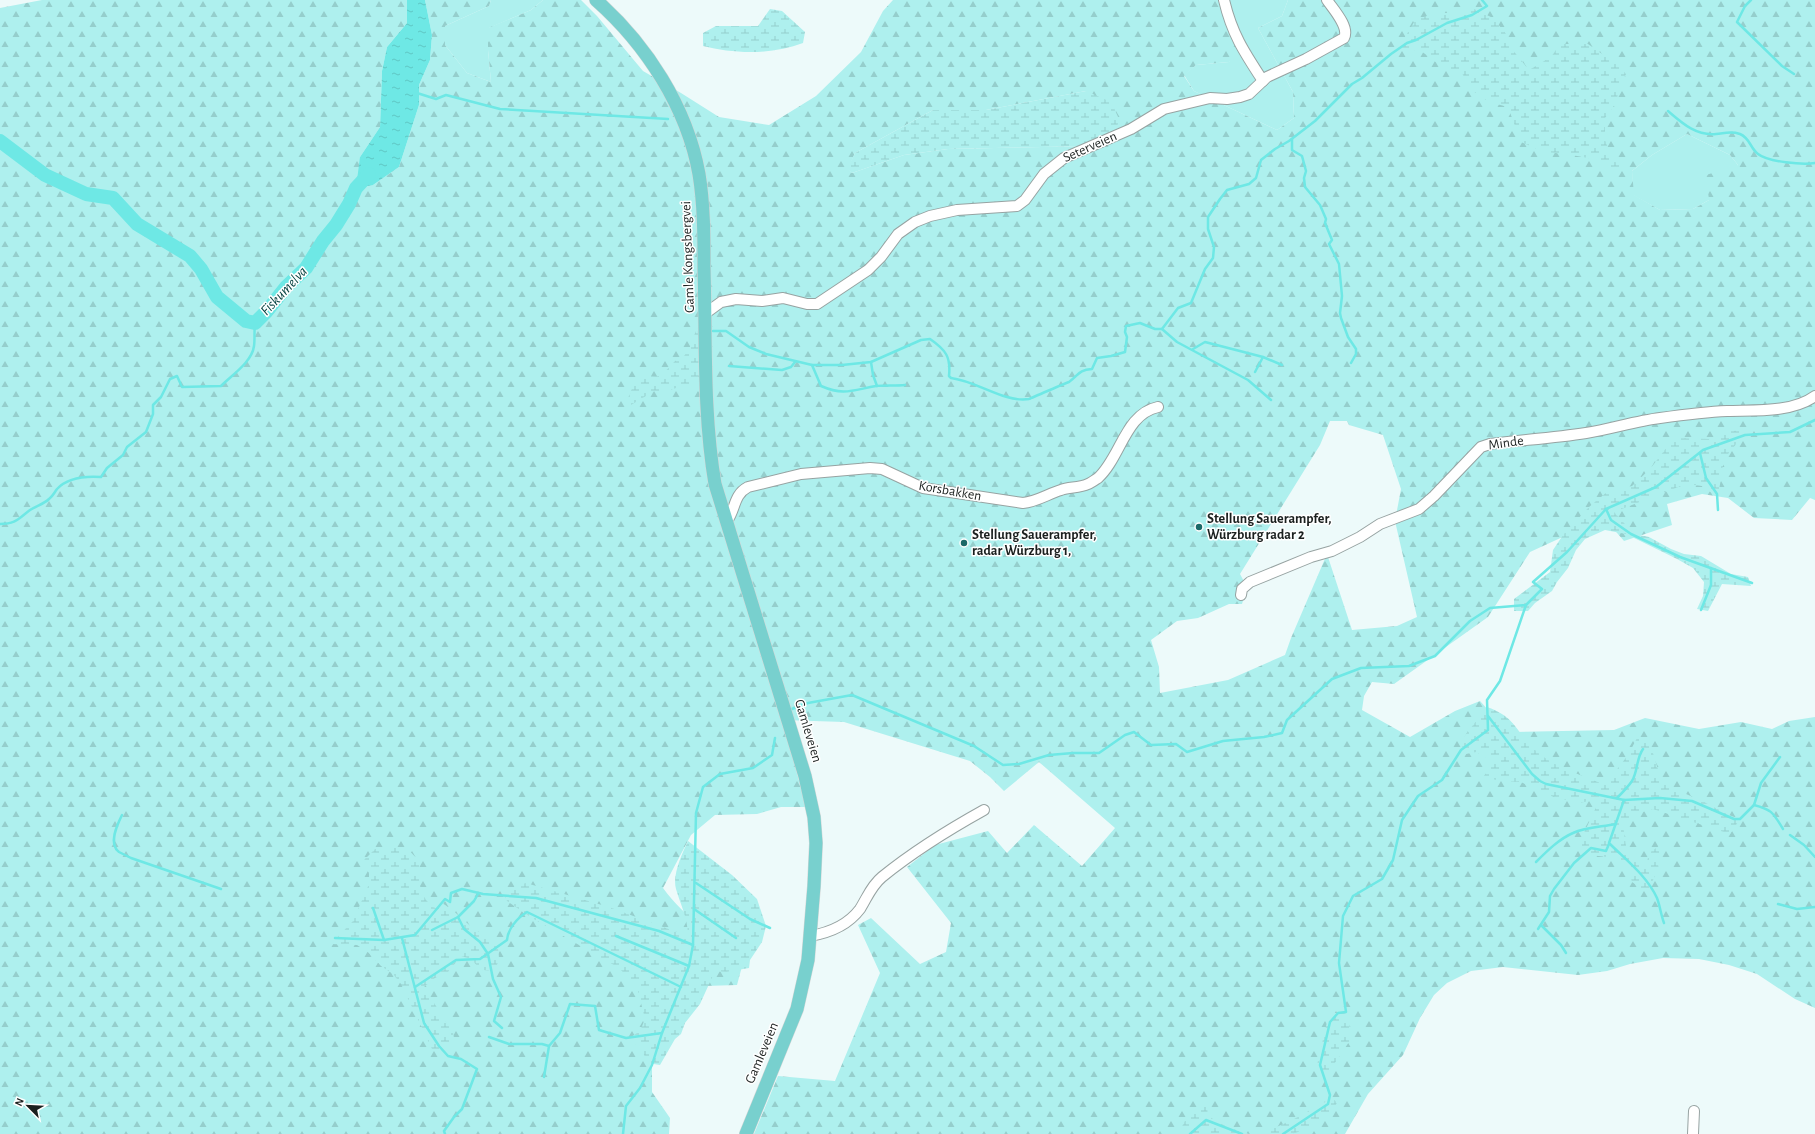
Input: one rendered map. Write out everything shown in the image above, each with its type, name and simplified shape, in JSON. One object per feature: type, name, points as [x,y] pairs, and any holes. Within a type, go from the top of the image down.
[{"type":"main road","name":"Gamle Kongsbergvei","points":[[596,0],[629,32],[651,63],[672,99],[691,142],[699,173],[703,208],[708,413],[711,460],[715,484],[733,541]]},
{"type":"main road","name":"Gamleveien","points":[[733,541],[809,792],[814,817],[816,843],[810,936],[804,984],[797,1009],[746,1134]]},
{"type":"street","points":[[1224,0],[1232,30],[1239,45],[1262,81]]},
{"type":"street","name":"Seterveien","points":[[706,313],[721,302],[732,299],[762,300],[783,298],[807,304],[817,304],[868,270],[881,257],[898,234],[915,222],[930,216],[957,210],[1018,206],[1025,200],[1044,174],[1064,158],[1131,129],[1164,109],[1210,98],[1227,99],[1249,94],[1262,81],[1277,71],[1322,51],[1344,38],[1346,34],[1344,26],[1327,0]]},
{"type":"street","name":"Minde","points":[[1241,595],[1242,588],[1250,582],[1311,557],[1332,551],[1360,537],[1380,524],[1419,509],[1434,496],[1481,447],[1490,444],[1554,438],[1659,418],[1702,412],[1754,412],[1784,408],[1815,396]]},
{"type":"street","name":"Korsbakken","points":[[727,521],[736,499],[741,492],[748,487],[801,474],[851,469],[882,469],[910,483],[929,489],[1023,503],[1030,502],[1050,493],[1087,484],[1095,480],[1107,466],[1137,418],[1147,410],[1158,407]]},
{"type":"street","points":[[810,936],[828,932],[850,919],[860,909],[868,894],[880,878],[930,841],[984,810]]},
{"type":"street","points":[[1693,1134],[1694,1111]]},
{"type":"green space","points":[[42,0],[407,0],[407,23],[387,47],[382,71],[380,127],[360,157],[373,185],[399,167],[419,105],[419,85],[430,60],[432,35],[425,0],[491,0],[489,6],[445,26],[445,45],[467,73],[491,82],[488,50],[488,28],[531,10],[543,0],[581,0],[597,16],[643,71],[719,117],[769,125],[816,96],[861,52],[883,11],[893,0],[1218,0],[1240,52],[1229,62],[1196,65],[1184,76],[1194,91],[1277,130],[1294,118],[1293,92],[1258,28],[1282,16],[1288,0],[1815,0],[1815,500],[1810,498],[1792,520],[1754,518],[1728,498],[1702,494],[1667,504],[1672,525],[1624,541],[1604,518],[1530,552],[1488,617],[1394,684],[1372,682],[1364,696],[1362,710],[1410,737],[1455,711],[1480,701],[1500,723],[1513,732],[1614,730],[1645,718],[1699,729],[1741,722],[1772,729],[1789,721],[1815,717],[1815,1008],[1795,999],[1757,974],[1729,965],[1699,959],[1663,958],[1630,964],[1607,971],[1578,975],[1503,967],[1471,971],[1447,983],[1434,995],[1420,1018],[1403,1055],[1368,1094],[1345,1134],[754,1134],[778,1076],[835,1081],[880,973],[858,925],[871,918],[920,964],[946,952],[951,923],[907,867],[935,845],[988,831],[1007,853],[1034,825],[1082,866],[1115,828],[1039,762],[1004,791],[990,777],[970,761],[844,722],[783,720],[806,807],[781,807],[757,814],[715,815],[691,835],[663,888],[690,918],[745,955],[737,985],[673,987],[652,1050],[652,1092],[670,1118],[669,1134],[0,1134],[0,8]],"holes":[[[1086,91],[1094,146],[948,149],[904,155],[852,173],[848,169],[855,153],[933,110],[986,110]],[[1687,134],[1730,155],[1738,165],[1706,175],[1709,200],[1693,209],[1660,210],[1634,195],[1632,171],[1652,155]],[[1330,421],[1347,421],[1349,425],[1383,435],[1401,489],[1395,521],[1417,617],[1397,626],[1352,630],[1327,554],[1285,655],[1228,680],[1160,693],[1159,667],[1151,640],[1177,621],[1198,618],[1229,604],[1242,604],[1247,587],[1240,574],[1320,445]]]},
{"type":"green space","points":[[491,0],[543,0],[531,10],[489,28],[488,50],[491,82],[467,73],[445,45],[445,26],[489,6]]},
{"type":"green space","points":[[1218,0],[1288,0],[1282,16],[1258,28],[1293,92],[1294,118],[1277,130],[1194,91],[1184,75],[1196,65],[1229,62],[1237,42]]},
{"type":"green space","points":[[1470,7],[1493,18],[1506,34],[1511,48],[1529,70],[1551,57],[1560,44],[1588,44],[1619,66],[1626,74],[1619,89],[1616,103],[1605,118],[1605,140],[1613,161],[1622,165],[1613,175],[1599,160],[1544,152],[1521,142],[1508,107],[1489,102],[1470,89],[1461,71],[1444,68],[1417,48],[1406,57],[1400,41],[1405,37],[1416,19],[1438,13],[1459,13]]},
{"type":"green space","points":[[770,9],[782,11],[805,32],[803,43],[779,50],[753,52],[727,51],[703,46],[703,33],[716,26],[758,26]]},
{"type":"green space","points":[[1086,91],[1111,102],[1119,119],[1114,140],[1094,146],[948,149],[904,155],[852,173],[847,169],[855,153],[933,110],[986,110]]},
{"type":"green space","points":[[1687,134],[1730,155],[1738,165],[1709,200],[1693,209],[1660,210],[1633,195],[1632,171],[1652,155]]},
{"type":"green space","points":[[697,329],[699,337],[699,376],[691,387],[679,387],[667,391],[654,391],[631,405],[630,393],[634,385],[645,376],[659,376],[664,373],[675,361],[682,358],[690,347]]},
{"type":"green space","points":[[1744,430],[1724,462],[1716,496],[1702,486],[1686,484],[1614,512],[1634,534],[1649,537],[1684,554],[1701,556],[1731,574],[1748,577],[1751,586],[1722,584],[1708,611],[1697,609],[1703,596],[1704,582],[1693,568],[1626,534],[1605,530],[1585,539],[1576,550],[1568,568],[1552,591],[1535,603],[1528,611],[1514,611],[1514,599],[1550,572],[1553,550],[1563,535],[1589,507],[1607,492],[1632,486],[1650,469],[1674,438],[1710,439],[1723,432]]},
{"type":"green space","points":[[1487,707],[1497,711],[1510,720],[1528,743],[1542,756],[1559,766],[1605,785],[1628,755],[1637,738],[1649,740],[1660,776],[1677,790],[1740,819],[1730,834],[1653,809],[1631,815],[1623,825],[1627,853],[1640,862],[1647,862],[1649,853],[1659,846],[1659,864],[1647,892],[1632,882],[1627,863],[1615,858],[1582,854],[1582,837],[1600,799],[1579,803],[1547,795],[1521,782],[1501,781],[1483,777],[1495,762],[1476,752],[1466,754],[1460,742]]},
{"type":"green space","points":[[688,841],[732,875],[757,899],[766,926],[762,942],[750,960],[749,968],[726,972],[715,971],[700,1004],[685,1023],[681,1034],[675,1039],[660,1065],[647,1063],[642,1049],[637,1046],[631,1037],[640,1031],[645,1019],[637,987],[619,968],[532,918],[507,901],[505,896],[515,886],[526,883],[609,907],[674,931],[688,934],[685,916],[676,889],[675,877],[678,865]]},
{"type":"green space","points":[[404,847],[413,854],[418,861],[420,886],[429,904],[437,909],[442,903],[479,932],[494,939],[499,956],[499,960],[495,968],[491,970],[481,970],[471,959],[461,956],[448,972],[435,978],[424,987],[453,1033],[455,1043],[444,1051],[432,1049],[401,984],[393,974],[381,966],[369,953],[357,945],[331,944],[353,921],[369,884],[369,874],[364,860],[375,849]]},
{"type":"green space","points":[[1334,1013],[1344,1013],[1350,1016],[1349,1042],[1330,1070],[1328,1079],[1325,1081],[1317,1065],[1327,1022]]},
{"type":"green space","points":[[1330,1095],[1337,1103],[1325,1121],[1293,1134],[1261,1134],[1294,1119],[1325,1102]]},
{"type":"green space","points":[[1203,1102],[1207,1107],[1208,1116],[1227,1127],[1249,1134],[1179,1134],[1188,1116]]},
{"type":"water","points":[[407,0],[425,0],[432,35],[430,60],[419,85],[419,105],[399,167],[373,185],[356,188],[360,157],[380,127],[382,71],[387,47],[407,23]]},
{"type":"waterway","points":[[1162,329],[1178,308],[1191,303],[1205,269],[1213,258],[1214,247],[1208,229],[1208,217],[1227,190],[1249,184],[1256,178],[1261,160],[1315,121],[1352,84],[1362,78],[1391,54],[1407,43],[1416,40],[1447,23],[1472,15],[1487,6],[1482,0]]},
{"type":"waterway","points":[[1751,0],[1745,6],[1737,22],[1782,66],[1794,74]]},
{"type":"waterway","points":[[417,93],[436,99],[446,95],[500,109],[668,119]]},
{"type":"waterway","points":[[1668,111],[1690,128],[1702,133],[1716,134],[1731,132],[1740,134],[1746,138],[1755,152],[1763,157],[1802,164],[1815,163]]},
{"type":"waterway","points":[[1292,139],[1292,150],[1302,156],[1306,171],[1304,178],[1305,187],[1320,205],[1332,240],[1329,244],[1339,264],[1342,296],[1340,313],[1348,337],[1356,349],[1356,354],[1351,363]]},
{"type":"waterway","name":"Fiskumelva","points":[[0,141],[45,175],[86,194],[113,198],[137,224],[190,256],[201,269],[217,297],[246,321],[255,323],[267,311],[286,287],[306,268],[323,241],[336,225],[349,204],[356,188],[369,174]]},
{"type":"waterway","points":[[0,524],[10,523],[47,501],[52,497],[57,489],[66,482],[83,477],[101,477],[107,468],[123,455],[127,447],[146,432],[153,414],[153,405],[161,397],[170,379],[177,376],[182,387],[221,386],[241,368],[250,357],[254,346],[255,323]]},
{"type":"waterway","points":[[713,331],[726,331],[749,347],[766,354],[812,365],[842,365],[871,362],[921,340],[930,339],[946,354],[949,364],[949,376],[951,378],[971,383],[1010,398],[1029,399],[1069,382],[1081,372],[1092,369],[1097,358],[1125,352],[1127,337],[1125,332],[1126,326],[1140,323],[1155,329],[1162,329],[1177,342],[1248,380],[1271,400]]},
{"type":"waterway","points":[[1193,349],[1205,342],[1263,357],[1282,365]]},
{"type":"waterway","points":[[1255,372],[1263,357]]},
{"type":"waterway","points":[[729,366],[782,370],[791,367],[795,362]]},
{"type":"waterway","points":[[871,362],[873,375],[877,386]]},
{"type":"waterway","points":[[812,365],[821,386],[836,391],[848,391],[876,386],[905,385]]},
{"type":"waterway","points":[[789,710],[808,703],[852,695],[974,746],[1003,765],[1019,764],[1049,755],[1099,753],[1125,735],[1134,732],[1151,745],[1176,744],[1187,752],[1223,741],[1264,737],[1282,733],[1287,720],[1332,679],[1361,668],[1409,666],[1435,656],[1470,621],[1490,608],[1526,605],[1542,589],[1533,582],[1567,552],[1606,509],[1656,487],[1703,450],[1745,435],[1790,432],[1815,420]]},
{"type":"waterway","points":[[1700,453],[1706,478],[1717,494],[1718,510]]},
{"type":"waterway","points":[[1606,509],[1611,520],[1631,534],[1680,557],[1752,583]]},
{"type":"waterway","points":[[1701,610],[1711,585],[1711,568]]},
{"type":"waterway","points":[[1283,1134],[1328,1104],[1330,1095],[1320,1065],[1330,1022],[1338,1013],[1346,1012],[1339,963],[1343,916],[1353,896],[1382,879],[1393,860],[1402,820],[1418,796],[1442,780],[1461,750],[1488,730],[1487,700],[1500,681],[1526,605]]},
{"type":"waterway","points":[[1488,716],[1532,774],[1546,784],[1624,800],[1660,798],[1692,801],[1734,819],[1740,819],[1754,805],[1772,813],[1783,829]]},
{"type":"waterway","points":[[623,1134],[626,1106],[640,1088],[652,1065],[662,1033],[689,966],[693,945],[696,813],[703,787],[720,774],[753,768],[772,755],[775,738]]},
{"type":"waterway","points":[[1617,798],[1632,781],[1643,749]]},
{"type":"waterway","points":[[1754,805],[1761,783],[1780,757]]},
{"type":"waterway","points":[[1624,800],[1609,843],[1636,869],[1653,890],[1657,898],[1664,923]]},
{"type":"waterway","points":[[122,815],[114,834],[114,844],[119,852],[131,858],[221,889]]},
{"type":"waterway","points":[[1536,862],[1558,842],[1573,833],[1589,828],[1616,824]]},
{"type":"waterway","points":[[1790,835],[1804,845],[1815,857]]},
{"type":"waterway","points":[[1538,929],[1549,912],[1550,896],[1574,863],[1591,848],[1606,851],[1609,844]]},
{"type":"waterway","points":[[696,883],[750,919],[770,928]]},
{"type":"waterway","points":[[335,938],[384,940],[415,935],[445,899],[450,902],[451,893],[462,889],[483,894],[536,898],[659,931],[693,945]]},
{"type":"waterway","points":[[478,894],[474,901],[458,917],[464,929],[480,942],[488,954],[493,979],[501,997],[494,1021],[502,1028]]},
{"type":"waterway","points":[[1778,904],[1797,909],[1815,907]]},
{"type":"waterway","points":[[373,908],[384,940]]},
{"type":"waterway","points":[[694,909],[736,938]]},
{"type":"waterway","points":[[415,987],[456,960],[480,959],[507,940],[509,932],[514,924],[527,912],[681,987]]},
{"type":"waterway","points":[[432,930],[458,917]]},
{"type":"waterway","points":[[1541,925],[1561,945],[1566,953]]},
{"type":"waterway","points":[[616,936],[689,966]]},
{"type":"waterway","points":[[402,938],[424,1023],[439,1046],[448,1056],[461,1059],[477,1069],[462,1109],[444,1131],[445,1134]]},
{"type":"waterway","points":[[544,1077],[549,1046],[560,1033],[570,1004],[595,1006],[599,1030],[626,1038],[662,1033]]},
{"type":"waterway","points":[[489,1037],[509,1044],[542,1044],[549,1046]]},
{"type":"waterway","points":[[1190,1134],[1206,1120],[1242,1134]]},
{"type":"place","name":"Stellung Sauerampfer, Würzburg radar 2","points":[[1199,527]]},
{"type":"place","name":"Stellung Sauerampfer, radar Würzburg 1,","points":[[964,543]]}]
